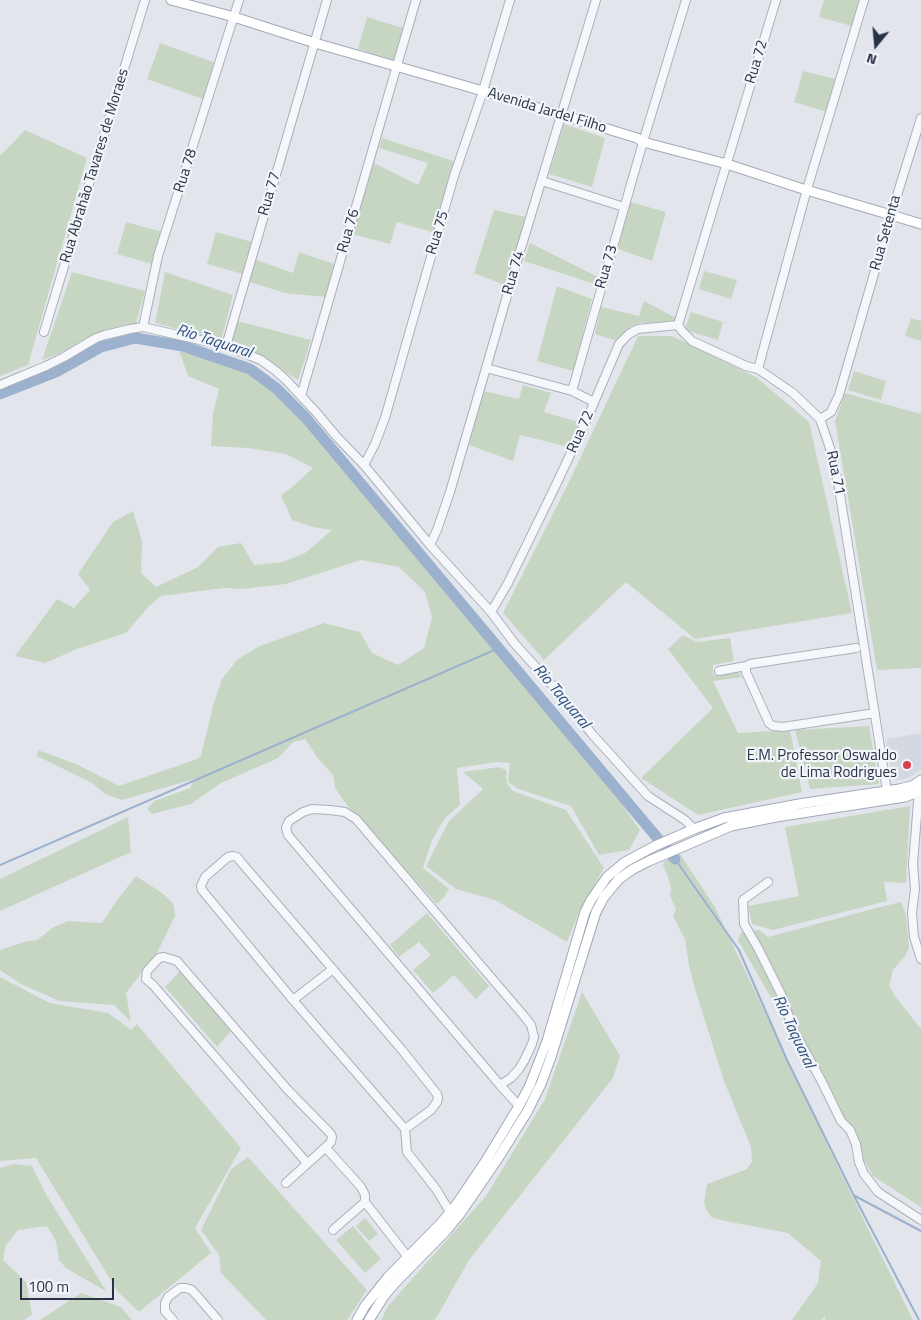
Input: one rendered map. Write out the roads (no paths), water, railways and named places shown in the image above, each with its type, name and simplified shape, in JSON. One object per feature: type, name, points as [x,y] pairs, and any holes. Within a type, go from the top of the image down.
[{"type":"main road","name":"Avenida Jardel Filho","points":[[171,0],[483,91],[637,138],[643,142],[727,164],[921,224]]},
{"type":"main road","points":[[357,1320],[373,1296],[407,1256],[450,1212],[485,1162],[519,1106],[530,1085],[547,1041],[585,912],[599,887],[615,869],[655,846],[724,818],[748,812],[920,786]]},
{"type":"main road","points":[[368,1320],[394,1283],[446,1231],[460,1214],[527,1112],[541,1084],[551,1057],[593,922],[604,897],[614,884],[638,866],[716,831],[746,822],[906,797],[912,795],[920,786]]},
{"type":"street","name":"Rua Abrahão Tavares de Moraes","points":[[44,332],[144,0]]},
{"type":"street","name":"Rua 78","points":[[143,327],[158,256],[239,0]]},
{"type":"street","name":"Rua 77","points":[[226,346],[327,0]]},
{"type":"street","name":"Rua 76","points":[[300,396],[416,0]]},
{"type":"street","name":"Rua 75","points":[[364,465],[385,418],[454,176],[483,91],[510,0]]},
{"type":"street","name":"Rua 74","points":[[430,545],[450,492],[596,0]]},
{"type":"street","name":"Rua 73","points":[[572,391],[643,142],[686,0]]},
{"type":"street","name":"Rua 72","points":[[491,612],[530,538],[619,344],[624,338],[638,329],[678,325],[776,0]]},
{"type":"street","points":[[758,368],[807,189],[864,0]]},
{"type":"street","name":"Rua Setenta","points":[[820,419],[831,412],[839,396],[921,118]]},
{"type":"street","points":[[542,181],[624,208]]},
{"type":"street","name":"Rua 71","points":[[678,325],[692,341],[746,366],[758,368],[793,393],[820,419],[830,448],[838,482],[887,791]]},
{"type":"street","points":[[0,385],[58,360],[104,334],[143,327],[226,346],[265,363],[276,371],[316,412],[336,437],[364,465],[430,545],[491,612],[515,644],[554,687],[592,734],[648,796],[685,820],[694,829]]},
{"type":"street","points":[[486,368],[572,391],[594,402]]},
{"type":"street","points":[[719,670],[856,648]]},
{"type":"street","points":[[746,666],[746,672],[768,723],[773,726],[783,727],[875,713]]},
{"type":"street","points":[[920,786],[913,864],[915,889],[912,913],[914,937],[921,959]]},
{"type":"street","points":[[500,1085],[511,1078],[519,1069],[532,1044],[534,1037],[531,1025],[524,1016],[350,814],[339,811],[312,809],[302,812],[289,821],[286,828],[288,835],[500,1085],[519,1106]]},
{"type":"street","points":[[405,1129],[431,1110],[438,1102],[437,1094],[402,1050],[237,857],[228,857],[205,877],[201,886],[202,890],[405,1129],[406,1152],[436,1189],[450,1212]]},
{"type":"street","points":[[768,882],[743,900],[744,924],[777,986],[794,1031],[841,1121],[850,1130],[864,1174],[878,1192],[921,1220]]},
{"type":"street","points":[[286,1183],[326,1148],[331,1142],[332,1137],[177,961],[164,957],[159,958],[147,971],[146,979],[307,1163]]},
{"type":"street","points":[[294,1000],[333,970]]},
{"type":"street","points":[[326,1148],[361,1187],[365,1202],[407,1256]]},
{"type":"street","points":[[333,1230],[365,1202]]},
{"type":"street","points":[[173,1320],[165,1311],[165,1303],[168,1297],[180,1288],[186,1288],[192,1290],[218,1320]]},
{"type":"waterway","name":"Rio Taquaral","points":[[0,394],[56,372],[101,347],[135,338],[183,346],[250,369],[276,388],[306,418],[675,859]]},
{"type":"waterway","points":[[0,865],[499,648]]},
{"type":"waterway","name":"Rio Taquaral","points":[[675,859],[739,950],[787,1060],[854,1196],[919,1320]]},
{"type":"waterway","points":[[855,1196],[921,1231]]},
{"type":"place","name":"E.M. Professor Oswaldo de Lima Rodrigues","points":[[907,765]]}]
